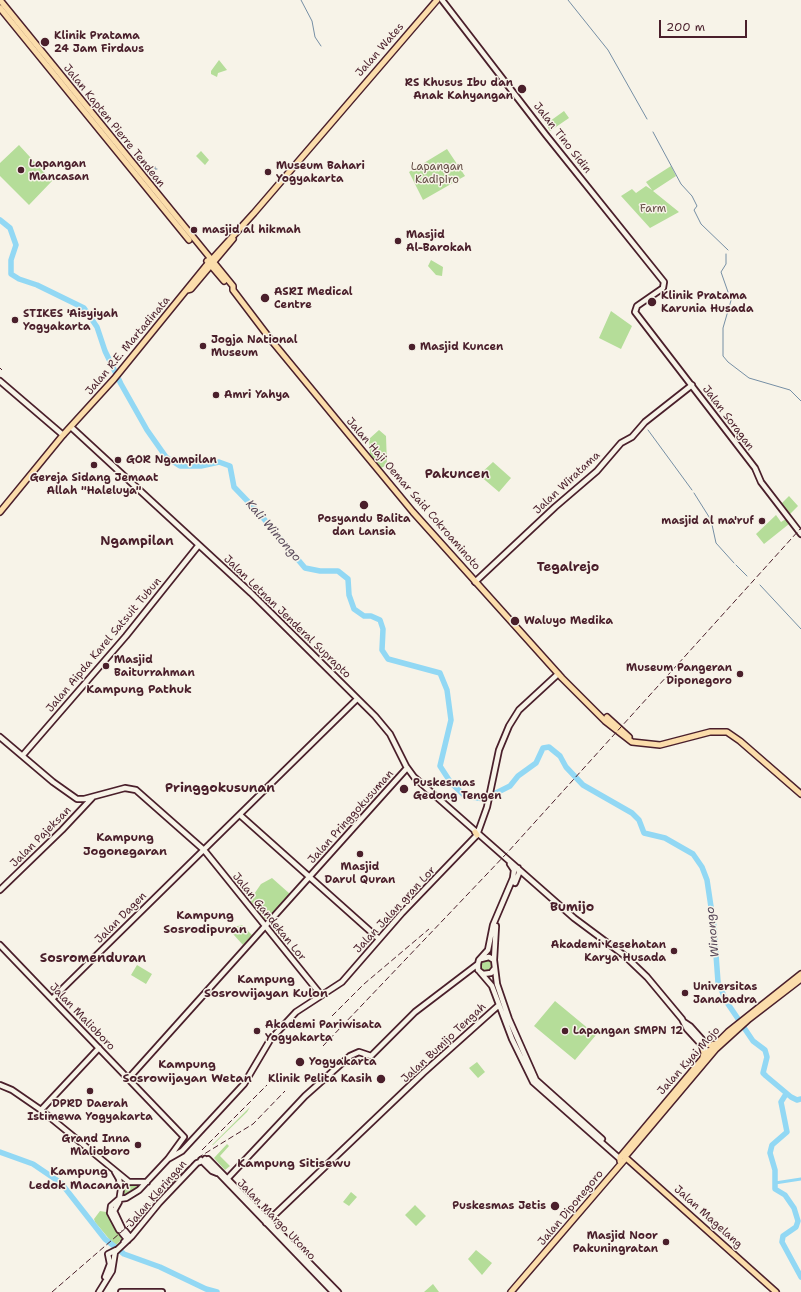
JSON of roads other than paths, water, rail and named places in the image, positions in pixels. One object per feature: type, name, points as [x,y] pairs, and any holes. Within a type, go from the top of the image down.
[{"type":"main road","name":"Jalan Kapten Pierre Tendean","points":[[0,0],[205,256],[211,266]]},
{"type":"main road","name":"Jalan Wates","points":[[339,114],[437,0]]},
{"type":"main road","name":"Jalan Kapten Pierre Tendean","points":[[0,8],[205,256]]},
{"type":"main road","name":"Jalan R.E. Martadinata","points":[[0,512],[63,435],[114,379],[188,290],[188,287],[211,266],[218,254],[339,114]]},
{"type":"main road","points":[[205,256],[218,254]]},
{"type":"main road","points":[[211,266],[218,254]]},
{"type":"main road","name":"Jalan Haji Oemar Said Cokroaminoto","points":[[211,266],[233,290],[271,340],[360,448],[475,582],[558,674],[588,702],[628,736],[642,744],[668,744],[710,732],[727,732],[740,741],[801,794]]},
{"type":"main road","name":"Jalan Kyai Mojo","points":[[659,1113],[716,1044],[801,974]]},
{"type":"main road","name":"Jalan Kyai Mojo","points":[[748,1018],[801,980]]},
{"type":"main road","name":"Jalan Kyai Mojo","points":[[623,1158],[702,1058],[729,1033]]},
{"type":"main road","points":[[702,1058],[704,1053],[704,1044],[716,1044]]},
{"type":"main road","name":"Jalan Magelang","points":[[623,1158],[776,1292]]},
{"type":"main road","name":"Jalan Diponegoro","points":[[511,1292],[623,1158]]},
{"type":"main road","name":"Jalan Magelang","points":[[723,1247],[771,1292]]},
{"type":"street","name":"Jalan Tino Sidin","points":[[442,0],[664,282],[663,288],[637,306],[635,310],[638,315]]},
{"type":"street","name":"Jalan Soragan","points":[[638,315],[755,468],[761,482],[801,534]]},
{"type":"street","points":[[0,381],[63,435]]},
{"type":"street","name":"Jalan Wiratama","points":[[475,582],[550,510],[597,471],[621,443],[632,437],[645,422],[692,385]]},
{"type":"street","name":"Jalan Letnan Jenderal Suprapto","points":[[71,426],[198,546],[251,593],[357,698],[390,734],[407,768],[414,777],[476,834]]},
{"type":"street","name":"Jalan Aipda Karel Satsuit Tubun","points":[[23,755],[126,636],[198,546]]},
{"type":"street","points":[[476,834],[487,806],[504,737],[514,718],[558,674]]},
{"type":"street","name":"Jalan Dagen","points":[[52,999],[357,698]]},
{"type":"street","name":"Jalan Gandekan Lor","points":[[0,737],[73,796],[82,799],[124,788],[135,790],[204,850],[321,995]]},
{"type":"street","name":"Jalan Pringgokusuman","points":[[128,1079],[407,768]]},
{"type":"street","name":"Jalan Pajeksan","points":[[0,890],[62,830],[93,796]]},
{"type":"street","points":[[240,815],[379,939]]},
{"type":"street","points":[[476,834],[518,868],[574,918],[634,964],[651,981],[684,1022],[687,1029],[704,1044],[710,1052]]},
{"type":"street","points":[[228,1178],[305,1096],[350,1056],[359,1052],[371,1056],[415,1012],[478,964],[488,950],[494,925],[514,878],[514,872],[512,866],[476,834]]},
{"type":"street","name":"Jalan Jalan gran Lor","points":[[168,1159],[181,1152],[245,1082],[272,1037],[297,1010],[342,982],[379,939],[476,834]]},
{"type":"street","points":[[518,868],[518,876],[496,925],[494,940],[494,960],[497,984],[509,1020],[536,1080],[623,1158]]},
{"type":"street","points":[[518,876],[524,876],[530,879]]},
{"type":"street","name":"Jalan Malioboro","points":[[0,946],[184,1136],[184,1139],[168,1159]]},
{"type":"street","points":[[481,959],[489,957],[494,960]]},
{"type":"street","points":[[478,964],[480,972],[492,986],[512,1039],[533,1082],[623,1158]]},
{"type":"street","points":[[480,972],[489,975],[495,968]]},
{"type":"street","name":"Jalan Bumijo Tengah","points":[[268,1222],[402,1094],[499,1005]]},
{"type":"street","points":[[41,1110],[98,1048]]},
{"type":"street","points":[[0,1085],[12,1090],[41,1110],[130,1183],[147,1182]]},
{"type":"street","points":[[119,1199],[137,1192],[168,1159]]},
{"type":"street","name":"Jalan Margo Utomo","points":[[206,1160],[228,1178],[234,1187]]},
{"type":"street","name":"Jalan Margo Utomo","points":[[206,1160],[289,1243],[298,1254],[338,1292]]},
{"type":"street","name":"Jalan Kleringan","points":[[114,1252],[126,1242],[159,1203],[206,1160]]},
{"type":"street","points":[[114,1170],[121,1185],[119,1199],[114,1211],[122,1231],[129,1236],[126,1242]]},
{"type":"street","points":[[96,1292],[109,1267],[108,1254],[114,1252],[112,1271],[99,1292]]},
{"type":"street","name":"Jalan Margo Utomo","points":[[328,1284],[333,1292]]},
{"type":"street","points":[[121,1292],[162,1292]]},
{"type":"waterway","points":[[301,0],[312,21],[315,37],[321,46]]},
{"type":"waterway","points":[[568,0],[608,50],[647,119]]},
{"type":"waterway","points":[[653,132],[681,184],[692,196],[697,206],[694,210],[701,224],[728,250]]},
{"type":"waterway","name":"Kali Winongo","points":[[0,220],[10,228],[16,245],[11,260],[11,274],[84,308],[97,327],[105,351],[121,384],[147,430],[166,457],[180,466],[201,466],[219,462],[230,466],[234,487],[259,513],[305,568],[320,571],[338,571],[348,579],[349,595],[354,609],[364,616],[371,616],[380,620],[383,629],[382,650],[388,659],[440,673],[447,690],[451,720],[440,766],[451,783],[465,796],[484,799],[510,786],[518,776],[536,763],[543,748],[549,747],[560,756],[566,767],[583,785],[632,813],[639,820],[644,833],[665,838],[693,854],[702,867],[707,880],[714,927],[718,982],[726,1001],[753,1041],[765,1050],[767,1057],[763,1073],[791,1097],[797,1100],[801,1099]]},
{"type":"waterway","points":[[726,254],[726,264],[721,272],[728,292]]},
{"type":"waterway","points":[[732,297],[723,328],[723,356],[728,362],[749,378],[790,390],[801,401]]},
{"type":"waterway","points":[[648,430],[692,490]]},
{"type":"waterway","points":[[694,493],[711,520],[716,543],[734,563]]},
{"type":"waterway","points":[[736,565],[747,576]]},
{"type":"waterway","points":[[760,585],[801,629]]},
{"type":"waterway","points":[[786,1094],[781,1102],[787,1132],[772,1145],[770,1153],[775,1170],[775,1189],[785,1195],[794,1208],[798,1221],[796,1227],[783,1236],[782,1242],[801,1277]]},
{"type":"waterway","points":[[0,1152],[33,1164],[61,1183],[105,1239],[124,1254],[160,1267],[206,1289],[217,1292]]},
{"type":"waterway","points":[[775,1183],[801,1179]]},
{"type":"railway","points":[[323,1046],[507,853],[801,528]]},
{"type":"railway","points":[[332,1016],[364,984],[429,929]]},
{"type":"railway","points":[[202,1150],[267,1085]]},
{"type":"railway","points":[[52,1292],[127,1227],[196,1159],[253,1124],[285,1091]]},
{"type":"place","name":"Klinik Pratama 24 Jam Firdaus","points":[[45,42]]},
{"type":"place","name":"RS Khusus Ibu dan Anak Kahyangan","points":[[522,89]]},
{"type":"place","name":"Lapangan Mancasan","points":[[21,170]]},
{"type":"place","name":"Museum Bahari Yogyakarta","points":[[268,172]]},
{"type":"place","name":"masjid al hikmah","points":[[194,230]]},
{"type":"place","name":"Masjid Al-Barokah","points":[[398,241]]},
{"type":"place","name":"ASRI Medical Centre","points":[[265,298]]},
{"type":"place","name":"Klinik Pratama Karunia Husada","points":[[652,302]]},
{"type":"place","name":"STIKES 'Aisyiyah Yogyakarta","points":[[15,320]]},
{"type":"place","name":"Jogja National Museum","points":[[203,346]]},
{"type":"place","name":"Masjid Kuncen","points":[[412,347]]},
{"type":"place","name":"Amri Yahya","points":[[216,395]]},
{"type":"place","name":"GOR Ngampilan","points":[[118,460]]},
{"type":"place","name":"Gereja Sidang Jemaat Allah \"Haleluya\"","points":[[94,465]]},
{"type":"place","name":"Posyandu Balita dan Lansia","points":[[364,505]]},
{"type":"place","name":"masjid al ma'ruf","points":[[762,521]]},
{"type":"place","name":"Waluyo Medika","points":[[515,621]]},
{"type":"place","name":"Masjid Baiturrahman","points":[[106,666]]},
{"type":"place","name":"Museum Pangeran Diponegoro","points":[[740,674]]},
{"type":"place","name":"Puskesmas Gedong Tengen","points":[[404,789]]},
{"type":"place","name":"Masjid Darul Quran","points":[[360,854]]},
{"type":"place","name":"Akademi Kesehatan Karya Husada","points":[[674,951]]},
{"type":"place","name":"Universitas Janabadra","points":[[685,993]]},
{"type":"place","name":"Akademi Pariwisata Yogyakarta","points":[[257,1031]]},
{"type":"place","name":"Lapangan SMPN 12","points":[[565,1031]]},
{"type":"place","name":"Yogyakarta","points":[[300,1062]]},
{"type":"place","name":"Klinik Pelita Kasih","points":[[381,1079]]},
{"type":"place","name":"DPRD Daerah Istimewa Yogyakarta","points":[[90,1091]]},
{"type":"place","name":"Grand Inna Malioboro","points":[[138,1145]]},
{"type":"place","name":"Puskesmas Jetis","points":[[555,1206]]},
{"type":"place","name":"Masjid Noor Pakuningratan","points":[[666,1242]]},
{"type":"district","name":"Pakuncen","points":[[457,475]]},
{"type":"district","name":"Ngampilan","points":[[137,542]]},
{"type":"district","name":"Tegalrejo","points":[[568,568]]},
{"type":"district","name":"Kampung Pathuk","points":[[139,690]]},
{"type":"district","name":"Pringgokusunan","points":[[220,789]]},
{"type":"district","name":"Kampung Jogonegaran","points":[[125,845]]},
{"type":"district","name":"Bumijo","points":[[572,908]]},
{"type":"district","name":"Kampung Sosrodipuran","points":[[205,923]]},
{"type":"district","name":"Sosromenduran","points":[[93,959]]},
{"type":"district","name":"Kampung Sosrowijayan Kulon","points":[[266,987]]},
{"type":"district","name":"Kampung Sosrowijayan Wetan","points":[[187,1072]]},
{"type":"district","name":"Kampung Sitisewu","points":[[294,1164]]},
{"type":"district","name":"Kampung Ledok Macanan","points":[[79,1179]]},
{"type":"park label","name":"Lapangan Kadipiro","points":[[437,173]]},
{"type":"park label","name":"Farm","points":[[653,209]]},
{"type":"water label","name":"Winongo","points":[[713,932]]}]
